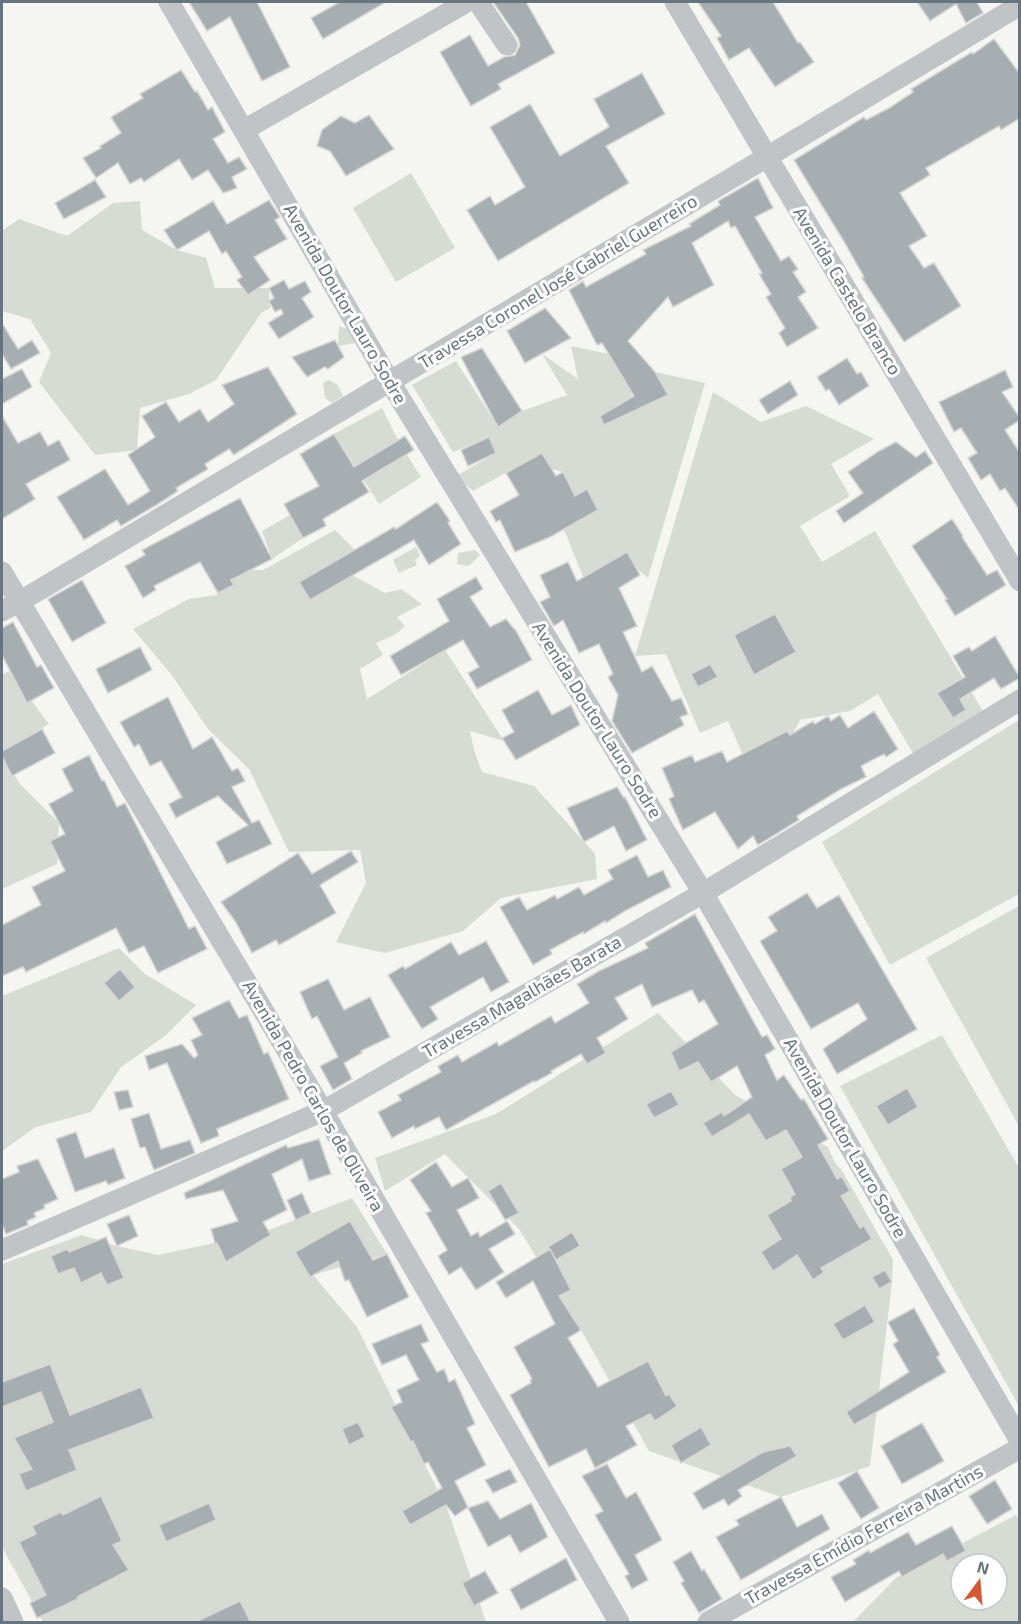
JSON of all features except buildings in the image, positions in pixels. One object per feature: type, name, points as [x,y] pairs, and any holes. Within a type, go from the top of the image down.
[{"type":"street","name":"Avenida Doutor Lauro Sodre","points":[[169,2],[390,382],[703,893],[1020,1441]]},
{"type":"street","points":[[244,130],[466,2]]},
{"type":"street","points":[[478,2],[507,45]]},
{"type":"street","name":"Avenida Castelo Branco","points":[[675,2],[1020,581]]},
{"type":"street","name":"Travessa Coronel José Gabriel Guerreiro","points":[[10,606],[390,382],[1020,5]]},
{"type":"street","name":"Avenida Pedro Carlos de Oliveira","points":[[2,572],[10,606],[323,1111],[619,1623]]},
{"type":"street","name":"Travessa Magalhães Barata","points":[[2,1250],[323,1111],[703,893],[1020,700]]},
{"type":"street","name":"Travessa Emídio Ferreira Martins","points":[[708,1623],[1020,1448]]},
{"type":"street","points":[[2,1598],[13,1623]]},
{"type":"shaded area","points":[[411,173],[455,248],[396,282],[353,208]]},
{"type":"shaded area","points":[[140,201],[142,230],[177,250],[206,258],[215,288],[269,288],[270,308],[261,313],[216,380],[189,394],[140,408],[137,450],[95,455],[39,382],[51,353],[30,319],[2,311],[2,231],[19,219],[67,236],[113,203]]},
{"type":"shaded area","points":[[339,326],[356,332],[361,342],[338,346]]},
{"type":"shaded area","points":[[571,346],[609,354],[634,396],[620,404],[628,414],[667,395],[655,372],[705,383],[648,578],[637,569],[627,552],[583,577],[564,529],[598,510],[587,489],[575,496],[563,472],[552,469],[542,453],[473,491],[456,476],[496,453],[489,437],[453,452],[412,385],[456,361],[498,427],[522,411],[567,395],[542,354],[578,379]]},
{"type":"shaded area","points":[[329,380],[338,385],[343,396],[332,403],[325,398],[323,383]]},
{"type":"shaded area","points":[[713,392],[761,422],[806,406],[874,439],[831,464],[850,496],[800,526],[822,562],[875,531],[984,713],[914,755],[878,694],[850,711],[800,720],[777,762],[751,773],[728,721],[700,733],[666,654],[635,656]]},
{"type":"shaded area","points":[[382,408],[398,440],[369,458],[378,472],[407,455],[421,477],[379,504],[334,434]]},
{"type":"shaded area","points":[[290,515],[303,538],[272,559],[262,531]]},
{"type":"shaded area","points":[[335,530],[355,550],[310,600],[352,575],[385,593],[401,589],[422,604],[397,617],[405,626],[396,634],[376,643],[383,655],[360,669],[367,699],[445,650],[504,741],[470,731],[482,772],[534,786],[595,854],[597,879],[501,898],[463,931],[385,953],[336,942],[366,883],[360,850],[289,852],[249,769],[208,729],[171,674],[133,629],[189,599],[217,595],[224,564],[251,570],[263,570]]},
{"type":"shaded area","points":[[416,547],[420,556],[415,560],[417,565],[399,573],[393,560]]},
{"type":"shaded area","points":[[475,550],[480,555],[469,566],[457,564],[458,553]]},
{"type":"shaded area","points":[[9,671],[49,724],[2,751],[2,675]]},
{"type":"shaded area","points":[[1019,720],[1019,894],[890,965],[822,842]]},
{"type":"shaded area","points":[[2,755],[20,784],[59,823],[57,864],[2,889]]},
{"type":"shaded area","points":[[1019,906],[1019,1126],[926,958]]},
{"type":"shaded area","points":[[119,948],[145,974],[196,1005],[165,1036],[121,1067],[91,1112],[36,1127],[2,1151],[2,996]]},
{"type":"shaded area","points":[[658,1013],[735,1095],[828,1147],[835,1163],[841,1169],[893,1260],[870,1466],[781,1497],[649,1451],[581,1330],[519,1229],[445,1154],[385,1191],[375,1158],[496,1114]]},
{"type":"shaded area","points":[[942,1035],[1019,1168],[1019,1406],[840,1086]]},
{"type":"shaded area","points":[[352,1198],[387,1254],[313,1275],[357,1327],[438,1491],[402,1511],[410,1525],[446,1505],[486,1622],[43,1622],[2,1547],[2,1264],[82,1235],[158,1255],[261,1233]]},
{"type":"shaded area","points":[[1016,1515],[1020,1523],[1019,1622],[853,1622],[896,1578]]}]
